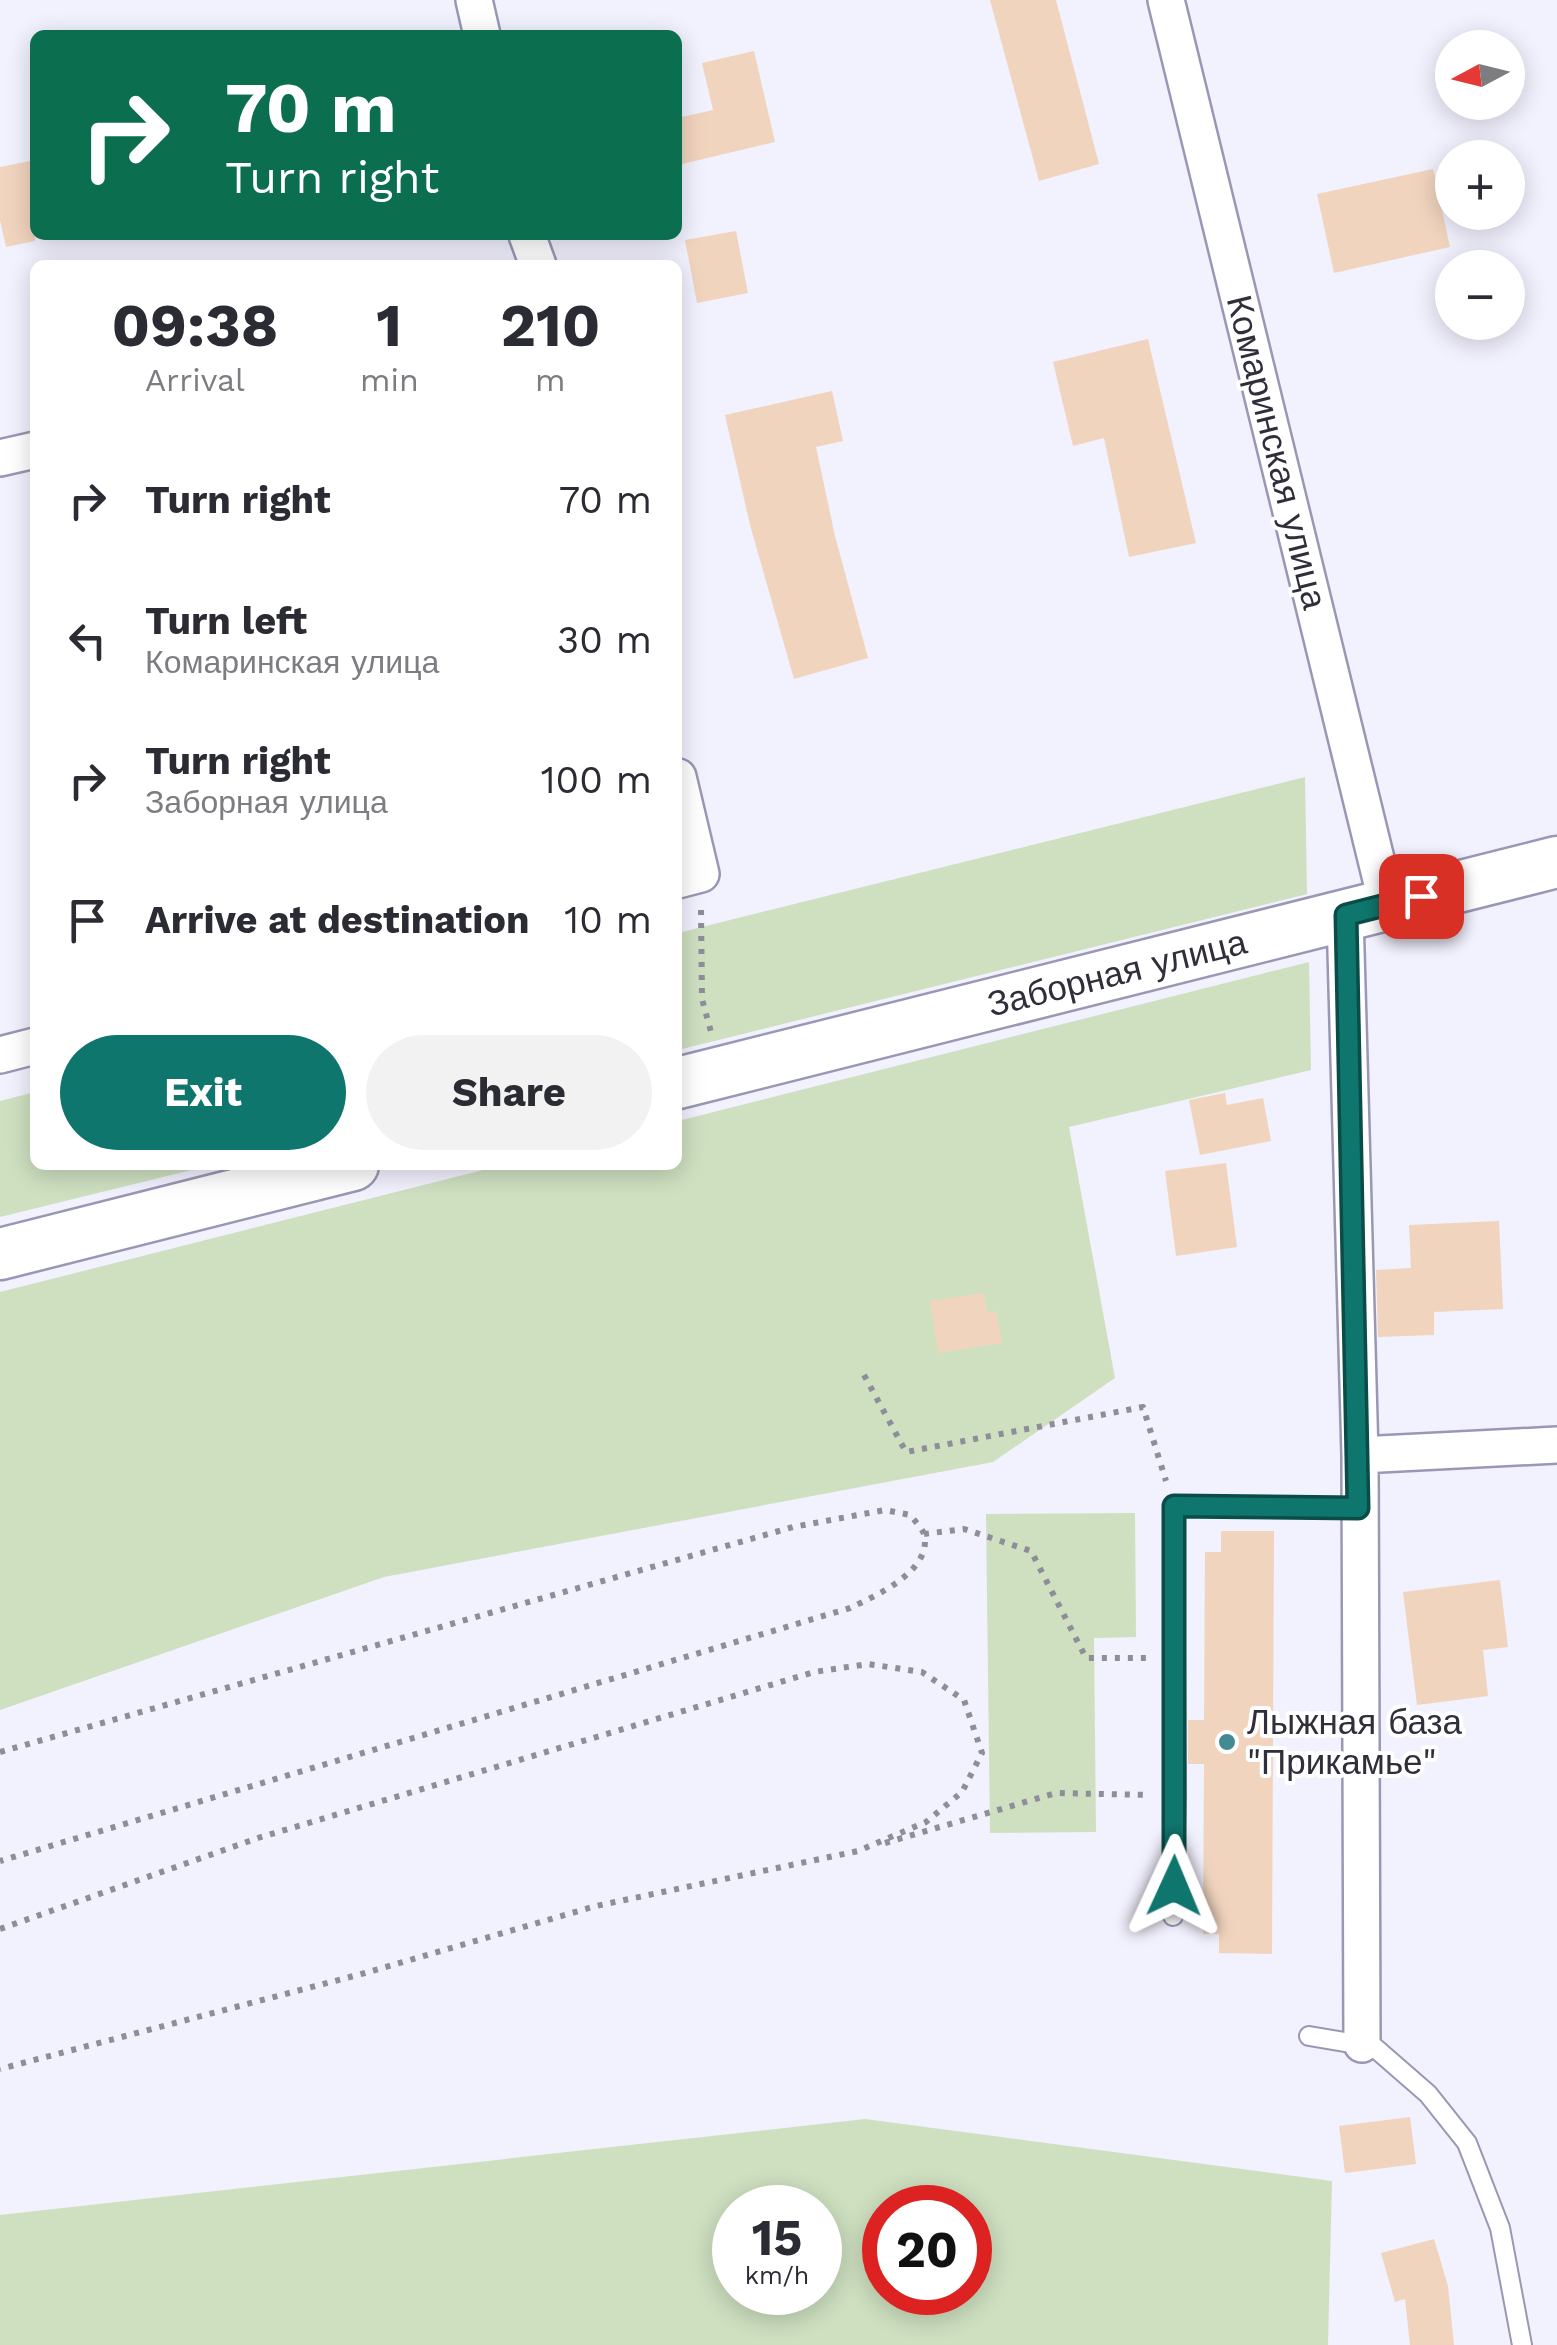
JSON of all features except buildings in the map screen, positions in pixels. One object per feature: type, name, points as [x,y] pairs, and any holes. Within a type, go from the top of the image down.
[{"type":"street","points":[[474,0],[481,30]]},
{"type":"street","name":"Комаринская улица","points":[[1166,0],[1366,910],[1358,1508],[1362,2044]]},
{"type":"street","points":[[0,458],[30,451]]},
{"type":"street","points":[[682,814],[689,877]]},
{"type":"street","name":"Заборная улица","points":[[699,1078],[1557,862]]},
{"type":"street","points":[[0,1055],[30,1047]]},
{"type":"street","points":[[0,1254],[333,1170]]},
{"type":"street","points":[[1360,1455],[1557,1444]]},
{"type":"lane","points":[[1173,1916],[1174,1506],[1358,1508]]},
{"type":"lane","points":[[1309,2036],[1374,2047],[1428,2094],[1467,2144],[1500,2228],[1522,2345]]},
{"type":"path","points":[[689,877],[702,999],[699,1078]]},
{"type":"path","points":[[864,1375],[906,1452],[1143,1406],[1174,1506]]},
{"type":"path","points":[[0,1752],[793,1528],[885,1510],[910,1515],[924,1534],[922,1554],[897,1585],[850,1608],[0,1861]]},
{"type":"path","points":[[924,1534],[964,1529],[1031,1552],[1086,1658],[1175,1658]]},
{"type":"path","points":[[0,1929],[258,1838],[814,1672],[868,1664],[922,1672],[964,1700],[982,1753],[962,1792],[926,1822],[858,1851]]},
{"type":"path","points":[[0,2069],[365,1973],[596,1906],[858,1851],[1056,1794],[1176,1795]]},
{"type":"green space","points":[[1305,777],[1307,894],[682,1049],[682,932]]},
{"type":"green space","points":[[1309,962],[1311,1070],[1069,1127],[1115,1378],[993,1462],[384,1577],[0,1710],[0,1292],[483,1170],[682,1170],[682,1120]]},
{"type":"green space","points":[[30,1093],[30,1170],[192,1170],[0,1217],[0,1101]]},
{"type":"green space","points":[[1135,1513],[1136,1637],[1094,1638],[1096,1832],[990,1833],[986,1514]]},
{"type":"green space","points":[[865,2119],[1332,2181],[1328,2345],[0,2345],[0,2215]]},
{"type":"place","name":"Лыжная база \"Прикамье\"","points":[[1227,1742]]},
{"type":"route","points":[[1174,1886],[1174,1506],[1358,1508],[1360,1455],[1346,915],[1421,896]]}]
